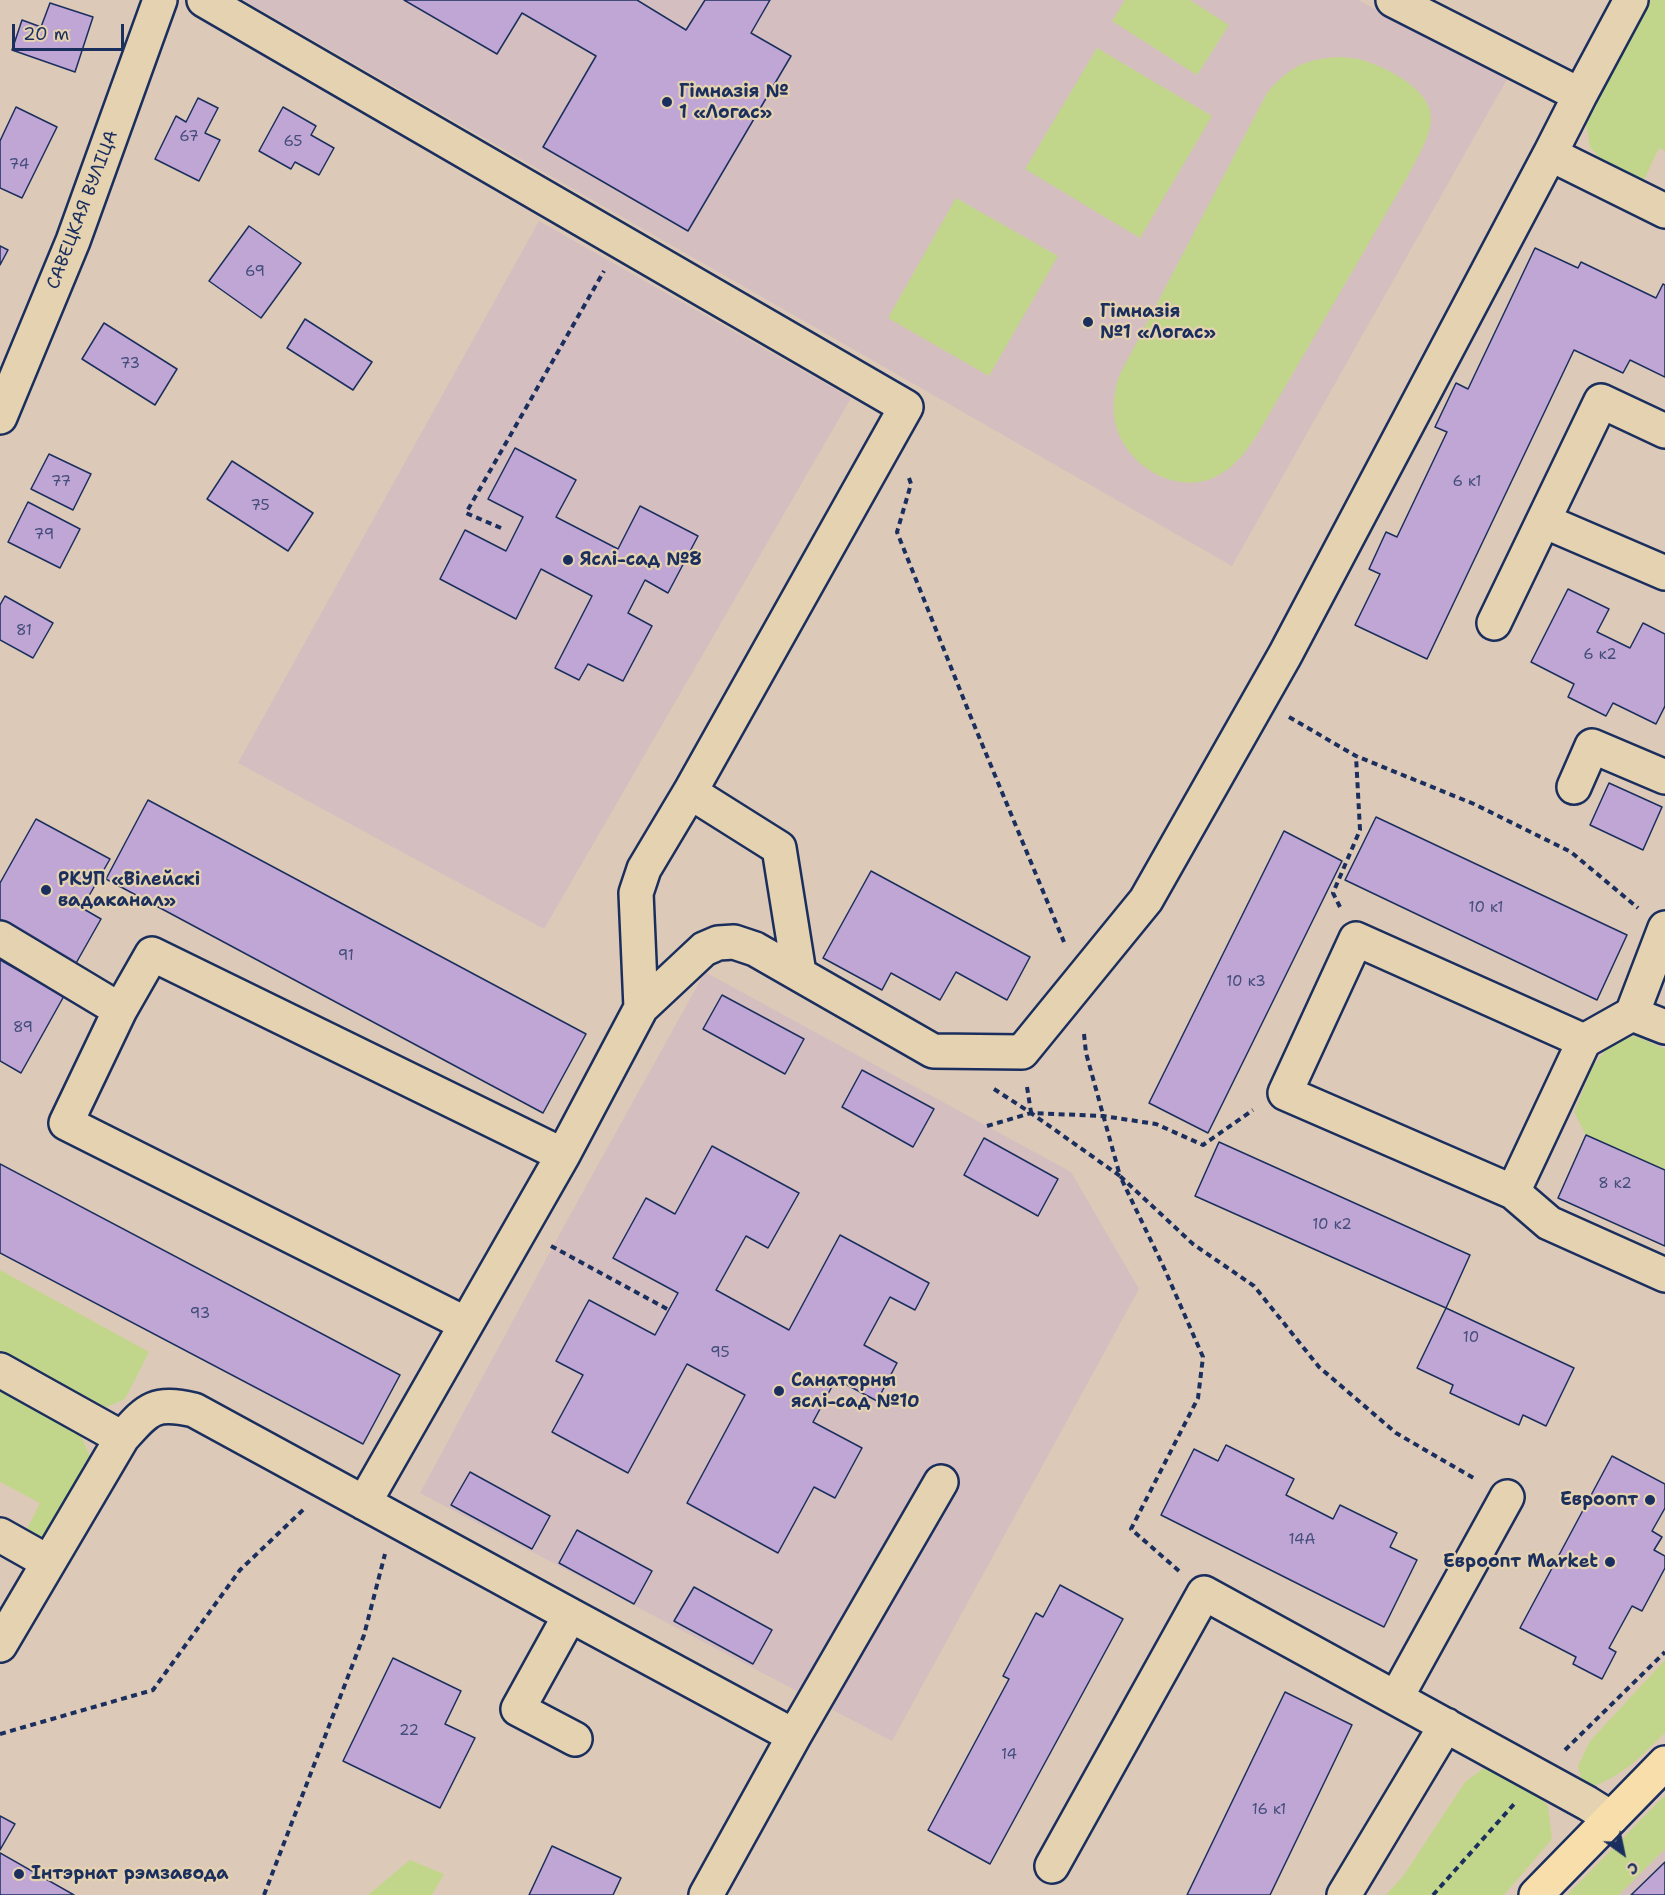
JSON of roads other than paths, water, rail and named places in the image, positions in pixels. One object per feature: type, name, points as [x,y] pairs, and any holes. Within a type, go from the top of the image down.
[{"type":"main road","points":[[1536,1895],[1665,1763]]},
{"type":"street","name":"САВЕЦКАЯ ВУЛІЦА","points":[[0,417],[73,241],[160,0]]},
{"type":"street","points":[[204,0],[906,407],[690,792],[644,869],[636,893],[641,1008]]},
{"type":"street","points":[[1393,0],[1580,95]]},
{"type":"street","points":[[364,1503],[563,1155],[641,1008],[704,949],[718,943],[734,942],[755,949],[933,1050],[1022,1052],[1146,900],[1260,700],[1631,0]]},
{"type":"street","points":[[1550,154],[1665,211]]},
{"type":"street","points":[[1494,623],[1601,401],[1665,431]]},
{"type":"street","points":[[1544,521],[1665,573]]},
{"type":"street","points":[[1574,787],[1592,746],[1665,777]]},
{"type":"street","points":[[690,792],[779,848],[799,973]]},
{"type":"street","points":[[1513,1192],[1584,1041],[1632,1014],[1663,933]]},
{"type":"street","points":[[0,938],[120,1010]]},
{"type":"street","points":[[1584,1041],[1356,939],[1285,1093],[1513,1192],[1549,1223],[1665,1275]]},
{"type":"street","points":[[466,1324],[66,1123],[120,1010],[152,954],[563,1155]]},
{"type":"street","points":[[1632,1014],[1665,1027]]},
{"type":"street","points":[[0,1370],[122,1438]]},
{"type":"street","points":[[0,1645],[122,1438],[146,1412],[156,1408],[174,1406],[194,1410],[794,1736]]},
{"type":"street","points":[[706,1895],[794,1736],[941,1482]]},
{"type":"street","points":[[1396,1698],[1507,1497]]},
{"type":"street","points":[[0,1535],[48,1562]]},
{"type":"street","points":[[1052,1866],[1204,1593],[1611,1818]]},
{"type":"street","points":[[570,1615],[518,1709],[574,1739]]},
{"type":"street","points":[[1344,1895],[1446,1725]]},
{"type":"place","name":"Гімназія № 1 «Логас»","points":[[667,102]]},
{"type":"place","name":"Гімназія №1 «Логас»","points":[[1088,322]]},
{"type":"place","name":"Яслі-сад №8","points":[[568,560]]},
{"type":"place","name":"РКУП «Вілейскі вадаканал»","points":[[46,890]]},
{"type":"place","name":"Санаторны яслі-сад №10","points":[[779,1391]]},
{"type":"place","name":"Евроопт","points":[[1650,1500]]},
{"type":"place","name":"Евроопт Market","points":[[1610,1562]]},
{"type":"place","name":"Інтэрнат рэмзавода","points":[[19,1874]]}]
